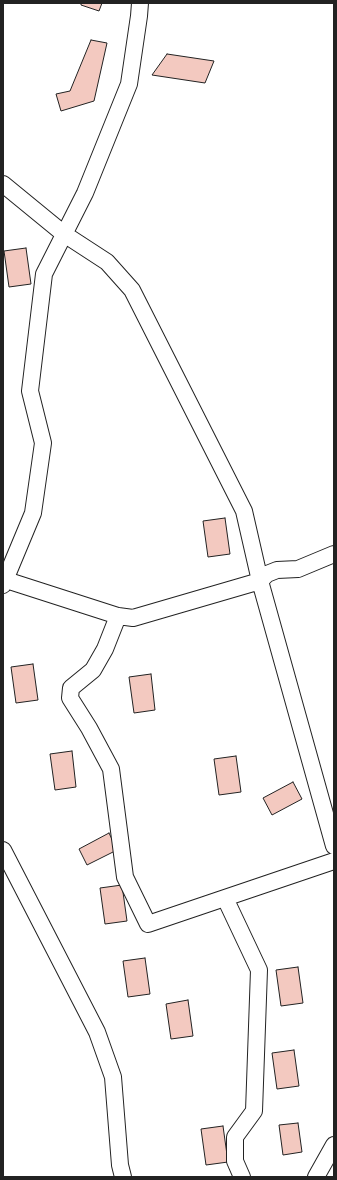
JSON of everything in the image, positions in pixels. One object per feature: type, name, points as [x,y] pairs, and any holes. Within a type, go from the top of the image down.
[{"type":"street","points":[[140,3],[129,84],[85,193],[44,274],[30,391],[43,443],[33,513],[4,583],[118,616],[132,618],[260,581],[267,574],[277,570],[298,569],[334,554]]},
{"type":"street","points":[[3,184],[64,234],[107,262],[132,290],[244,511],[260,581],[334,846]]},
{"type":"street","points":[[118,616],[105,649],[93,670],[71,688],[70,698],[89,728],[110,769],[125,878],[148,924],[334,861]]},
{"type":"street","points":[[3,850],[97,1032],[113,1077],[120,1165],[123,1177]]},
{"type":"street","points":[[224,898],[259,970],[254,1111],[235,1137],[235,1161],[242,1177]]},
{"type":"street","points":[[316,1177],[334,1145]]},
{"type":"building","points":[[81,3],[102,3],[99,11],[81,5]]},
{"type":"building","points":[[91,40],[107,43],[94,101],[61,111],[56,94],[70,91]]},
{"type":"building","points":[[167,54],[214,61],[205,83],[152,75]]},
{"type":"building","points":[[26,248],[31,284],[9,287],[4,251]]},
{"type":"building","points":[[225,518],[230,554],[208,557],[203,521]]},
{"type":"building","points":[[33,664],[38,700],[16,703],[11,667]]},
{"type":"building","points":[[151,674],[155,710],[134,713],[129,677]]},
{"type":"building","points":[[72,751],[76,787],[55,790],[50,754]]},
{"type":"building","points":[[236,756],[241,792],[219,795],[214,759]]},
{"type":"building","points":[[293,782],[302,799],[272,815],[263,798]]},
{"type":"building","points":[[109,833],[117,850],[87,865],[79,849]]},
{"type":"building","points":[[122,885],[127,921],[105,924],[100,888]]},
{"type":"building","points":[[145,958],[150,994],[128,997],[123,961]]},
{"type":"building","points":[[298,967],[303,1003],[281,1006],[276,970]]},
{"type":"building","points":[[188,1000],[193,1036],[171,1039],[166,1004]]},
{"type":"building","points":[[294,1050],[299,1086],[277,1089],[272,1053]]},
{"type":"building","points":[[298,1123],[302,1152],[283,1155],[279,1125]]},
{"type":"building","points":[[223,1126],[228,1162],[206,1165],[201,1129]]}]
